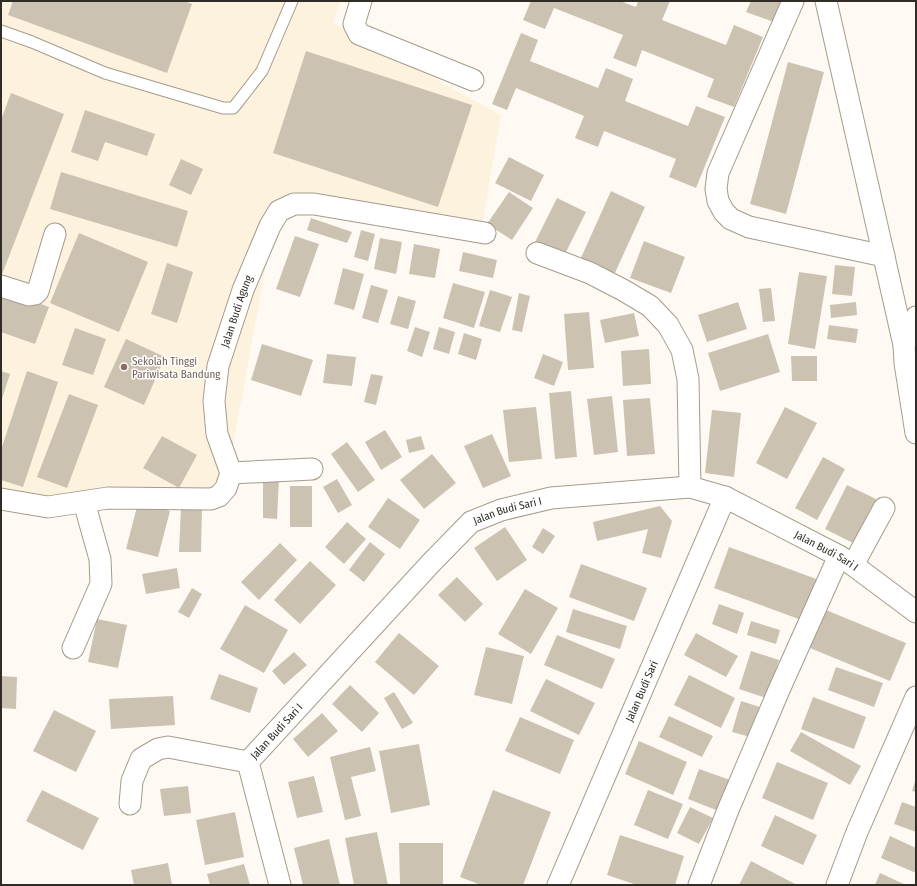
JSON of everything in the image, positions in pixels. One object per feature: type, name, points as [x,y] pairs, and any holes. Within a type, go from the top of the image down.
[{"type":"street","points":[[361,1],[354,24],[358,34],[473,80]]},
{"type":"street","points":[[793,1],[718,173],[716,189],[718,201],[724,212],[731,219],[749,227],[884,256]]},
{"type":"street","points":[[826,1],[908,357],[916,433]]},
{"type":"street","name":"Jalan Budi Agung","points":[[231,473],[217,434],[214,401],[218,366],[243,290],[270,226],[279,211],[294,204],[314,204],[485,233]]},
{"type":"street","points":[[1,286],[29,295],[35,294],[38,291],[55,234]]},
{"type":"street","points":[[537,253],[590,273],[623,290],[650,306],[668,325],[682,350],[688,379],[690,487]]},
{"type":"street","points":[[908,357],[916,317]]},
{"type":"street","points":[[1,499],[48,507],[108,498],[211,499],[219,496],[226,488],[231,473],[312,469]]},
{"type":"street","name":"Jalan Budi Sari I","points":[[280,885],[248,762],[425,569],[471,522],[501,510],[551,498],[690,487],[725,496],[846,561],[916,612]]},
{"type":"street","name":"Jalan Budi Sari","points":[[558,885],[725,496]]},
{"type":"street","points":[[73,648],[101,584],[100,559],[84,502]]},
{"type":"street","points":[[699,885],[728,810],[776,697],[846,561],[884,508]]},
{"type":"street","points":[[837,885],[857,832],[916,697]]},
{"type":"street","points":[[130,804],[132,781],[141,759],[158,749],[168,747],[248,762]]},
{"type":"lane","points":[[1,31],[105,72],[223,108],[233,108],[262,71],[292,1]]},
{"type":"shaded area","name":"Sekolah Tinggi Pariwisata Bandung","points":[[1,1],[341,1],[333,23],[501,115],[479,244],[277,205],[225,490],[1,497]]},
{"type":"building","points":[[13,1],[184,1],[192,4],[167,73],[8,15]]},
{"type":"building","points":[[531,1],[620,1],[636,7],[638,1],[670,1],[662,20],[726,45],[734,25],[763,37],[734,107],[707,97],[714,79],[642,50],[636,67],[613,58],[623,35],[554,8],[545,29],[523,20]]},
{"type":"building","points":[[751,1],[783,1],[774,22],[746,12]]},
{"type":"building","points":[[521,33],[538,40],[530,61],[598,88],[606,68],[633,79],[625,101],[688,126],[696,106],[725,117],[696,188],[669,177],[676,159],[604,131],[598,147],[575,138],[584,116],[516,88],[507,110],[492,104]]},
{"type":"building","points":[[306,51],[472,105],[438,207],[273,153]]},
{"type":"building","points":[[788,62],[824,72],[786,214],[750,204]]},
{"type":"building","points":[[11,93],[64,114],[1,277],[1,120]]},
{"type":"building","points":[[85,110],[155,134],[147,156],[105,142],[98,161],[71,152]]},
{"type":"building","points":[[509,157],[544,175],[531,201],[495,183]]},
{"type":"building","points":[[181,159],[203,169],[191,195],[169,185]]},
{"type":"building","points":[[61,172],[188,211],[177,247],[50,209]]},
{"type":"building","points":[[611,191],[645,207],[614,275],[580,260]]},
{"type":"building","points":[[509,192],[533,208],[512,240],[487,224]]},
{"type":"building","points":[[557,198],[586,212],[563,258],[534,244]]},
{"type":"building","points":[[311,218],[352,232],[347,243],[307,230]]},
{"type":"building","points":[[361,230],[375,234],[368,261],[354,257]]},
{"type":"building","points":[[79,233],[148,262],[119,332],[50,303]]},
{"type":"building","points":[[295,236],[319,244],[300,297],[276,289]]},
{"type":"building","points":[[380,238],[402,242],[396,274],[374,269]]},
{"type":"building","points":[[644,241],[685,257],[671,293],[630,278]]},
{"type":"building","points":[[414,244],[440,249],[435,278],[409,274]]},
{"type":"building","points":[[463,252],[497,260],[493,278],[459,271]]},
{"type":"building","points":[[167,263],[193,272],[177,323],[151,314]]},
{"type":"building","points":[[835,265],[855,267],[852,296],[832,294]]},
{"type":"building","points":[[343,268],[364,274],[354,310],[334,304]]},
{"type":"building","points":[[799,272],[827,276],[815,349],[788,344]]},
{"type":"building","points":[[453,283],[485,292],[474,328],[443,318]]},
{"type":"building","points":[[371,285],[388,290],[378,323],[362,318]]},
{"type":"building","points":[[771,288],[775,321],[763,322],[759,289]]},
{"type":"building","points":[[1,289],[49,307],[35,344],[1,332]]},
{"type":"building","points":[[490,290],[512,297],[500,332],[479,326]]},
{"type":"building","points":[[519,293],[530,296],[522,332],[512,330]]},
{"type":"building","points":[[398,296],[416,301],[408,329],[390,324]]},
{"type":"building","points":[[738,302],[747,329],[707,342],[698,315]]},
{"type":"building","points":[[856,302],[857,315],[831,318],[830,305]]},
{"type":"building","points":[[589,312],[594,368],[568,370],[564,314]]},
{"type":"building","points":[[634,313],[639,336],[605,343],[600,320]]},
{"type":"building","points":[[829,325],[858,329],[856,343],[827,339]]},
{"type":"building","points":[[415,327],[430,332],[422,357],[407,351]]},
{"type":"building","points":[[439,327],[455,332],[449,354],[433,349]]},
{"type":"building","points":[[75,328],[106,339],[93,375],[62,365]]},
{"type":"building","points":[[464,333],[482,339],[476,360],[458,354]]},
{"type":"building","points":[[768,334],[780,372],[720,391],[708,353]]},
{"type":"building","points":[[126,339],[165,357],[144,405],[104,387]]},
{"type":"building","points":[[262,344],[313,360],[301,396],[251,380]]},
{"type":"building","points":[[649,349],[651,384],[623,386],[621,351]]},
{"type":"building","points":[[327,354],[356,357],[352,386],[323,383]]},
{"type":"building","points":[[543,354],[563,362],[554,386],[534,378]]},
{"type":"building","points":[[791,356],[817,356],[817,381],[792,381]]},
{"type":"building","points":[[1,371],[10,374],[1,402]]},
{"type":"building","points":[[27,371],[58,382],[23,487],[1,480],[1,450]]},
{"type":"building","points":[[371,374],[383,376],[376,405],[364,402]]},
{"type":"building","points":[[571,391],[577,457],[555,459],[549,393]]},
{"type":"building","points":[[69,394],[98,405],[67,488],[37,477]]},
{"type":"building","points":[[612,396],[618,452],[594,455],[587,399]]},
{"type":"building","points":[[650,398],[655,454],[627,456],[623,400]]},
{"type":"building","points":[[536,407],[542,459],[509,462],[503,410]]},
{"type":"building","points":[[785,407],[817,423],[787,479],[756,463]]},
{"type":"building","points":[[712,410],[741,413],[734,477],[705,473]]},
{"type":"building","points":[[385,430],[402,457],[381,470],[365,442]]},
{"type":"building","points":[[492,434],[511,476],[483,488],[464,446]]},
{"type":"building","points":[[162,436],[197,455],[179,488],[143,468]]},
{"type":"building","points":[[421,436],[425,449],[409,453],[406,440]]},
{"type":"building","points":[[347,442],[375,480],[358,492],[331,454]]},
{"type":"building","points":[[432,454],[456,483],[424,509],[400,480]]},
{"type":"building","points":[[823,457],[845,469],[817,520],[795,508]]},
{"type":"building","points":[[263,478],[279,478],[277,519],[263,518]]},
{"type":"building","points":[[337,479],[352,505],[338,513],[323,487]]},
{"type":"building","points":[[847,485],[876,499],[853,543],[825,529]]},
{"type":"building","points":[[290,486],[312,486],[312,527],[290,527]]},
{"type":"building","points":[[388,498],[420,520],[400,549],[368,527]]},
{"type":"building","points":[[138,503],[170,511],[158,557],[126,549]]},
{"type":"building","points":[[660,506],[672,521],[661,558],[642,553],[648,529],[597,541],[593,522]]},
{"type":"building","points":[[181,507],[202,508],[201,552],[179,552]]},
{"type":"building","points":[[347,522],[366,539],[344,564],[325,547]]},
{"type":"building","points":[[505,527],[527,560],[497,581],[474,548]]},
{"type":"building","points":[[543,528],[555,536],[543,554],[532,547]]},
{"type":"building","points":[[370,542],[385,554],[364,582],[349,570]]},
{"type":"building","points":[[280,543],[297,560],[259,600],[241,582]]},
{"type":"building","points":[[729,547],[819,580],[804,621],[714,588]]},
{"type":"building","points":[[310,561],[336,585],[300,624],[274,600]]},
{"type":"building","points":[[581,564],[647,588],[634,621],[569,597]]},
{"type":"building","points":[[177,568],[180,588],[146,594],[142,574]]},
{"type":"building","points":[[457,577],[483,604],[465,622],[438,595]]},
{"type":"building","points":[[192,588],[202,594],[189,618],[178,612]]},
{"type":"building","points":[[525,589],[558,608],[531,654],[498,634]]},
{"type":"building","points":[[719,604],[744,613],[737,634],[712,624]]},
{"type":"building","points":[[245,605],[288,630],[264,673],[220,649]]},
{"type":"building","points":[[573,609],[627,626],[620,649],[566,632]]},
{"type":"building","points":[[826,610],[906,643],[890,681],[810,648]]},
{"type":"building","points":[[97,619],[127,625],[118,668],[88,662]]},
{"type":"building","points":[[751,621],[780,630],[776,644],[747,635]]},
{"type":"building","points":[[399,633],[439,666],[414,695],[375,662]]},
{"type":"building","points":[[696,633],[738,656],[726,677],[684,655]]},
{"type":"building","points":[[557,635],[615,659],[602,689],[544,665]]},
{"type":"building","points":[[486,647],[524,656],[512,704],[474,695]]},
{"type":"building","points":[[751,651],[779,660],[766,698],[739,689]]},
{"type":"building","points":[[294,652],[307,665],[284,685],[272,671]]},
{"type":"building","points":[[836,667],[883,683],[874,707],[828,690]]},
{"type":"building","points":[[219,674],[258,688],[250,713],[210,699]]},
{"type":"building","points":[[689,675],[735,698],[721,728],[674,705]]},
{"type":"building","points":[[1,676],[17,677],[16,709],[1,708]]},
{"type":"building","points":[[546,679],[595,703],[579,735],[530,711]]},
{"type":"building","points":[[350,685],[379,713],[362,732],[332,704]]},
{"type":"building","points":[[394,692],[413,723],[402,729],[384,698]]},
{"type":"building","points":[[173,696],[175,725],[111,729],[109,699]]},
{"type":"building","points":[[813,697],[866,717],[854,749],[801,729]]},
{"type":"building","points":[[741,701],[763,708],[754,738],[732,732]]},
{"type":"building","points":[[54,710],[96,731],[76,772],[33,751]]},
{"type":"building","points":[[322,713],[338,731],[308,757],[293,739]]},
{"type":"building","points":[[669,716],[713,736],[702,757],[659,737]]},
{"type":"building","points":[[520,717],[574,740],[560,774],[505,751]]},
{"type":"building","points":[[801,732],[861,766],[850,785],[790,751]]},
{"type":"building","points":[[639,741],[687,762],[673,795],[625,774]]},
{"type":"building","points":[[419,744],[430,805],[391,813],[379,751]]},
{"type":"building","points":[[370,747],[376,771],[351,777],[361,816],[345,820],[330,757]]},
{"type":"building","points":[[777,762],[828,783],[813,820],[762,798]]},
{"type":"building","points":[[699,769],[733,781],[721,812],[688,799]]},
{"type":"building","points":[[314,776],[323,812],[297,818],[288,782]]},
{"type":"building","points":[[916,778],[916,792],[912,791]]},
{"type":"building","points":[[188,786],[191,813],[164,816],[160,789]]},
{"type":"building","points":[[42,790],[99,818],[83,850],[26,821]]},
{"type":"building","points":[[493,790],[551,812],[523,885],[481,885],[460,877]]},
{"type":"building","points":[[648,790],[683,804],[668,839],[634,825]]},
{"type":"building","points":[[902,802],[916,807],[916,832],[894,824]]},
{"type":"building","points":[[690,807],[713,818],[699,844],[677,833]]},
{"type":"building","points":[[235,812],[244,857],[205,865],[196,820]]},
{"type":"building","points":[[775,815],[817,835],[803,865],[761,846]]},
{"type":"building","points":[[377,832],[388,885],[354,885],[345,838]]},
{"type":"building","points":[[620,835],[684,856],[675,885],[637,885],[607,875]]},
{"type":"building","points":[[890,836],[916,848],[916,873],[881,858]]},
{"type":"building","points":[[329,839],[340,885],[303,885],[294,848]]},
{"type":"building","points":[[399,843],[443,843],[443,885],[400,885]]},
{"type":"building","points":[[751,861],[797,885],[739,885]]},
{"type":"building","points":[[168,863],[172,885],[134,885],[131,870]]},
{"type":"building","points":[[244,864],[250,885],[210,885],[207,874]]},
{"type":"building","points":[[880,873],[906,885],[875,885]]},
{"type":"place","name":"Sekolah Tinggi Pariwisata Bandung","points":[[124,367]]}]
